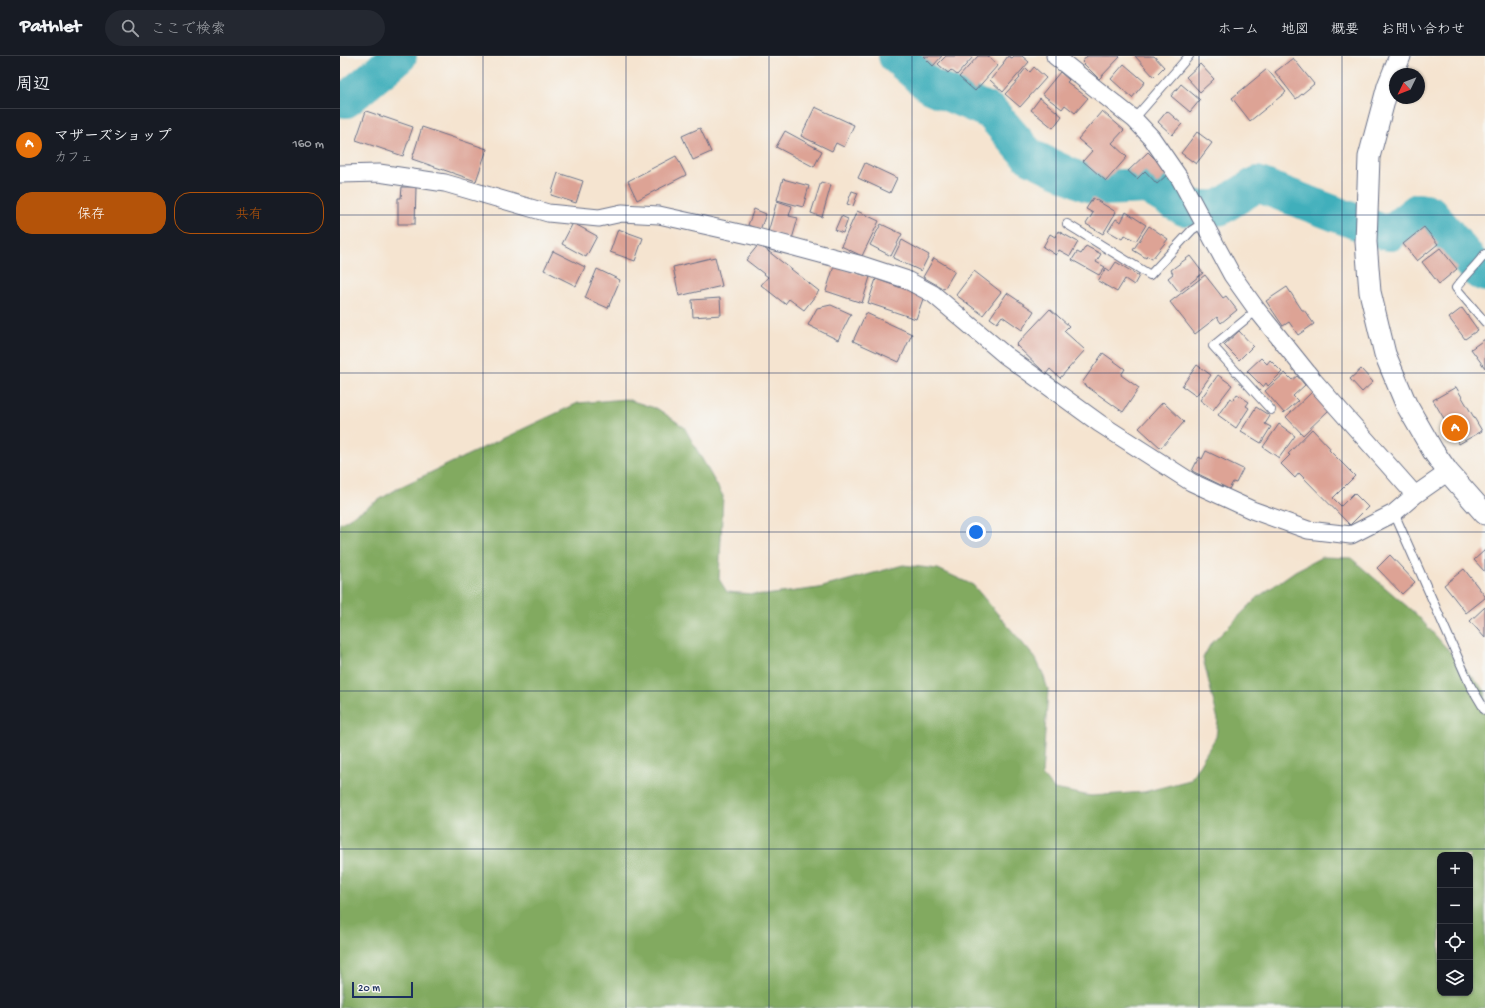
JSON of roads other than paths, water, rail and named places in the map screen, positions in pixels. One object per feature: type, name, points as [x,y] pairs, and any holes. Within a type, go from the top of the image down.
[{"type":"street","points":[[1055,56],[1134,119],[1151,137],[1180,179],[1232,275],[1257,310],[1314,381],[1415,495]]},
{"type":"street","points":[[1400,56],[1388,86],[1369,157],[1366,242],[1370,292],[1385,354],[1406,404],[1433,451],[1448,472],[1485,514]]},
{"type":"street","points":[[340,174],[379,173],[445,183],[548,213],[599,218],[622,213],[659,215],[753,236],[869,267],[905,279],[933,294],[1005,355],[1099,423],[1191,482],[1252,510],[1308,530],[1351,534],[1394,513],[1415,495],[1448,472]]},
{"type":"lane","points":[[1134,119],[1190,56]]},
{"type":"lane","points":[[1067,224],[1150,275],[1192,230],[1197,211]]},
{"type":"lane","points":[[1485,254],[1467,273],[1456,288],[1485,322]]},
{"type":"lane","points":[[1257,310],[1213,346],[1271,410]]},
{"type":"lane","points":[[1394,513],[1470,685],[1485,710]]},
{"type":"waterway","points":[[340,99],[346,100],[399,56]]},
{"type":"waterway","points":[[896,56],[930,86],[991,112],[1029,156],[1085,183],[1102,188],[1147,186],[1184,208],[1219,208],[1257,184],[1383,232],[1390,233],[1418,211],[1430,213],[1478,271],[1485,274]]},
{"type":"place","name":"マザーズショップ","points":[[1455,428]]}]
